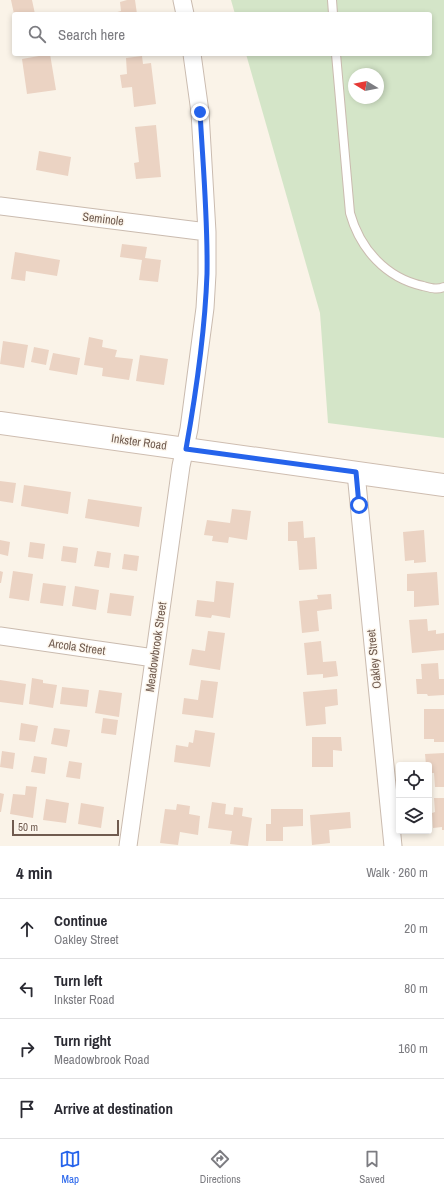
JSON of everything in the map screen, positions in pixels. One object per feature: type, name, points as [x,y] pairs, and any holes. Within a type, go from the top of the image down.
[{"type":"main road","name":"Inkster Road","points":[[0,423],[444,485]]},
{"type":"street","points":[[182,0],[185,12]]},
{"type":"street","name":"Meadowbrook Street","points":[[128,846],[181,466],[186,449],[205,308],[207,232],[200,112],[192,56]]},
{"type":"street","name":"Seminole","points":[[0,206],[207,232]]},
{"type":"street","name":"Oakley Street","points":[[356,472],[393,846]]},
{"type":"street","name":"Arcola Street","points":[[0,636],[154,658]]},
{"type":"lane","points":[[332,0],[333,12]]},
{"type":"lane","points":[[336,56],[350,213],[354,228],[363,245],[390,273],[416,284],[439,289],[444,287]]},
{"type":"green space","points":[[231,0],[444,0],[444,438],[328,423],[320,313],[247,56],[432,56],[432,12],[234,12]]},
{"type":"building","points":[[11,0],[32,0],[35,12],[14,12]]},
{"type":"building","points":[[135,0],[137,12],[117,12],[121,11],[120,2]]},
{"type":"building","points":[[39,56],[50,56],[56,90],[27,94],[22,59]]},
{"type":"building","points":[[142,56],[143,64],[151,63],[156,104],[134,107],[132,87],[122,88],[120,75],[127,74],[126,58]]},
{"type":"building","points":[[156,125],[161,177],[136,179],[134,163],[139,162],[135,127]]},
{"type":"building","points":[[39,151],[71,157],[68,176],[36,170]]},
{"type":"building","points":[[122,244],[147,247],[145,258],[161,260],[158,282],[139,280],[142,260],[120,257]]},
{"type":"building","points":[[15,252],[60,260],[57,276],[26,271],[25,281],[11,279]]},
{"type":"building","points":[[89,337],[103,340],[102,347],[117,350],[115,357],[133,359],[129,380],[102,376],[103,368],[84,365]]},
{"type":"building","points":[[3,341],[28,345],[24,368],[0,364]]},
{"type":"building","points":[[34,347],[49,350],[46,365],[31,362]]},
{"type":"building","points":[[53,353],[80,358],[77,375],[49,370]]},
{"type":"building","points":[[140,355],[168,359],[164,385],[136,381]]},
{"type":"building","points":[[0,481],[16,483],[13,503],[0,501]]},
{"type":"building","points":[[24,485],[71,492],[68,514],[21,506]]},
{"type":"building","points":[[88,499],[142,507],[139,527],[85,518]]},
{"type":"building","points":[[232,509],[251,511],[247,540],[229,537],[228,543],[212,541],[213,536],[204,535],[207,520],[230,523]]},
{"type":"building","points":[[303,521],[304,538],[315,537],[317,569],[299,570],[297,541],[288,541],[288,522]]},
{"type":"building","points":[[424,530],[426,562],[414,563],[414,560],[405,561],[403,532]]},
{"type":"building","points":[[0,540],[10,542],[8,556],[0,554]]},
{"type":"building","points":[[30,542],[45,544],[43,559],[28,557]]},
{"type":"building","points":[[63,546],[78,548],[76,563],[61,561]]},
{"type":"building","points":[[97,551],[111,553],[109,568],[94,566]]},
{"type":"building","points":[[124,554],[139,556],[137,571],[122,569]]},
{"type":"building","points":[[0,571],[3,572],[1,583],[0,583]]},
{"type":"building","points":[[13,571],[33,574],[29,601],[9,598]]},
{"type":"building","points":[[437,572],[439,605],[414,607],[414,591],[407,591],[407,574]]},
{"type":"building","points":[[216,581],[234,583],[230,618],[212,615],[211,618],[195,616],[197,600],[214,602]]},
{"type":"building","points":[[43,583],[66,586],[63,606],[40,603]]},
{"type":"building","points":[[75,586],[99,590],[96,610],[72,606]]},
{"type":"building","points":[[110,593],[134,596],[131,616],[107,613]]},
{"type":"building","points":[[331,594],[332,609],[317,611],[319,631],[302,633],[299,601],[318,599],[317,595]]},
{"type":"building","points":[[427,619],[428,631],[436,630],[436,634],[444,633],[444,650],[412,653],[409,620]]},
{"type":"building","points":[[208,631],[225,633],[220,670],[189,665],[192,649],[205,651]]},
{"type":"building","points":[[321,641],[323,662],[336,661],[338,676],[323,678],[323,674],[307,675],[304,643]]},
{"type":"building","points":[[438,663],[439,679],[444,679],[444,695],[428,696],[427,694],[417,694],[416,679],[422,679],[421,664]]},
{"type":"building","points":[[32,678],[43,680],[43,683],[57,685],[53,708],[29,704]]},
{"type":"building","points":[[0,680],[26,684],[23,705],[0,702]]},
{"type":"building","points":[[201,680],[218,682],[213,718],[182,714],[184,698],[198,700]]},
{"type":"building","points":[[62,687],[89,690],[87,707],[60,704]]},
{"type":"building","points":[[337,689],[338,705],[325,707],[326,724],[306,726],[303,692]]},
{"type":"building","points":[[99,690],[122,693],[119,717],[95,713]]},
{"type":"building","points":[[424,709],[444,709],[444,742],[434,742],[434,739],[424,739]]},
{"type":"building","points":[[103,718],[118,720],[116,735],[101,733]]},
{"type":"building","points":[[21,723],[38,726],[35,742],[19,740]]},
{"type":"building","points":[[54,728],[70,730],[67,747],[51,744]]},
{"type":"building","points":[[195,730],[215,733],[210,767],[174,762],[176,745],[188,747],[189,742],[193,743]]},
{"type":"building","points":[[312,737],[341,737],[342,751],[333,750],[333,767],[312,767]]},
{"type":"building","points":[[2,751],[15,753],[13,769],[0,767]]},
{"type":"building","points":[[444,753],[444,787],[435,787],[434,773],[432,773],[432,762],[426,762],[425,754]]},
{"type":"building","points":[[34,756],[47,758],[45,774],[31,772]]},
{"type":"building","points":[[69,761],[82,763],[80,779],[66,777]]},
{"type":"building","points":[[26,786],[37,787],[33,818],[10,814],[13,794],[25,795]]},
{"type":"building","points":[[0,793],[4,794],[1,812],[0,812]]},
{"type":"building","points":[[434,798],[444,798],[444,830],[442,830],[442,827],[433,828],[432,813],[435,812]]},
{"type":"building","points":[[46,799],[69,803],[66,823],[43,820]]},
{"type":"building","points":[[212,802],[226,804],[225,814],[233,815],[234,807],[243,808],[242,816],[252,818],[248,846],[230,844],[232,831],[208,828]]},
{"type":"building","points":[[81,803],[104,807],[101,828],[78,824]]},
{"type":"building","points":[[177,804],[190,806],[189,814],[200,816],[198,835],[180,832],[178,845],[160,843],[165,809],[176,810]]},
{"type":"building","points":[[271,809],[303,809],[303,826],[283,827],[283,841],[266,841],[266,824],[271,824]]},
{"type":"building","points":[[350,812],[351,828],[329,830],[330,843],[312,845],[310,815]]},
{"type":"route","points":[[200,112],[207,232],[207,274],[205,308],[190,429],[186,449],[356,472],[359,505]]}]
